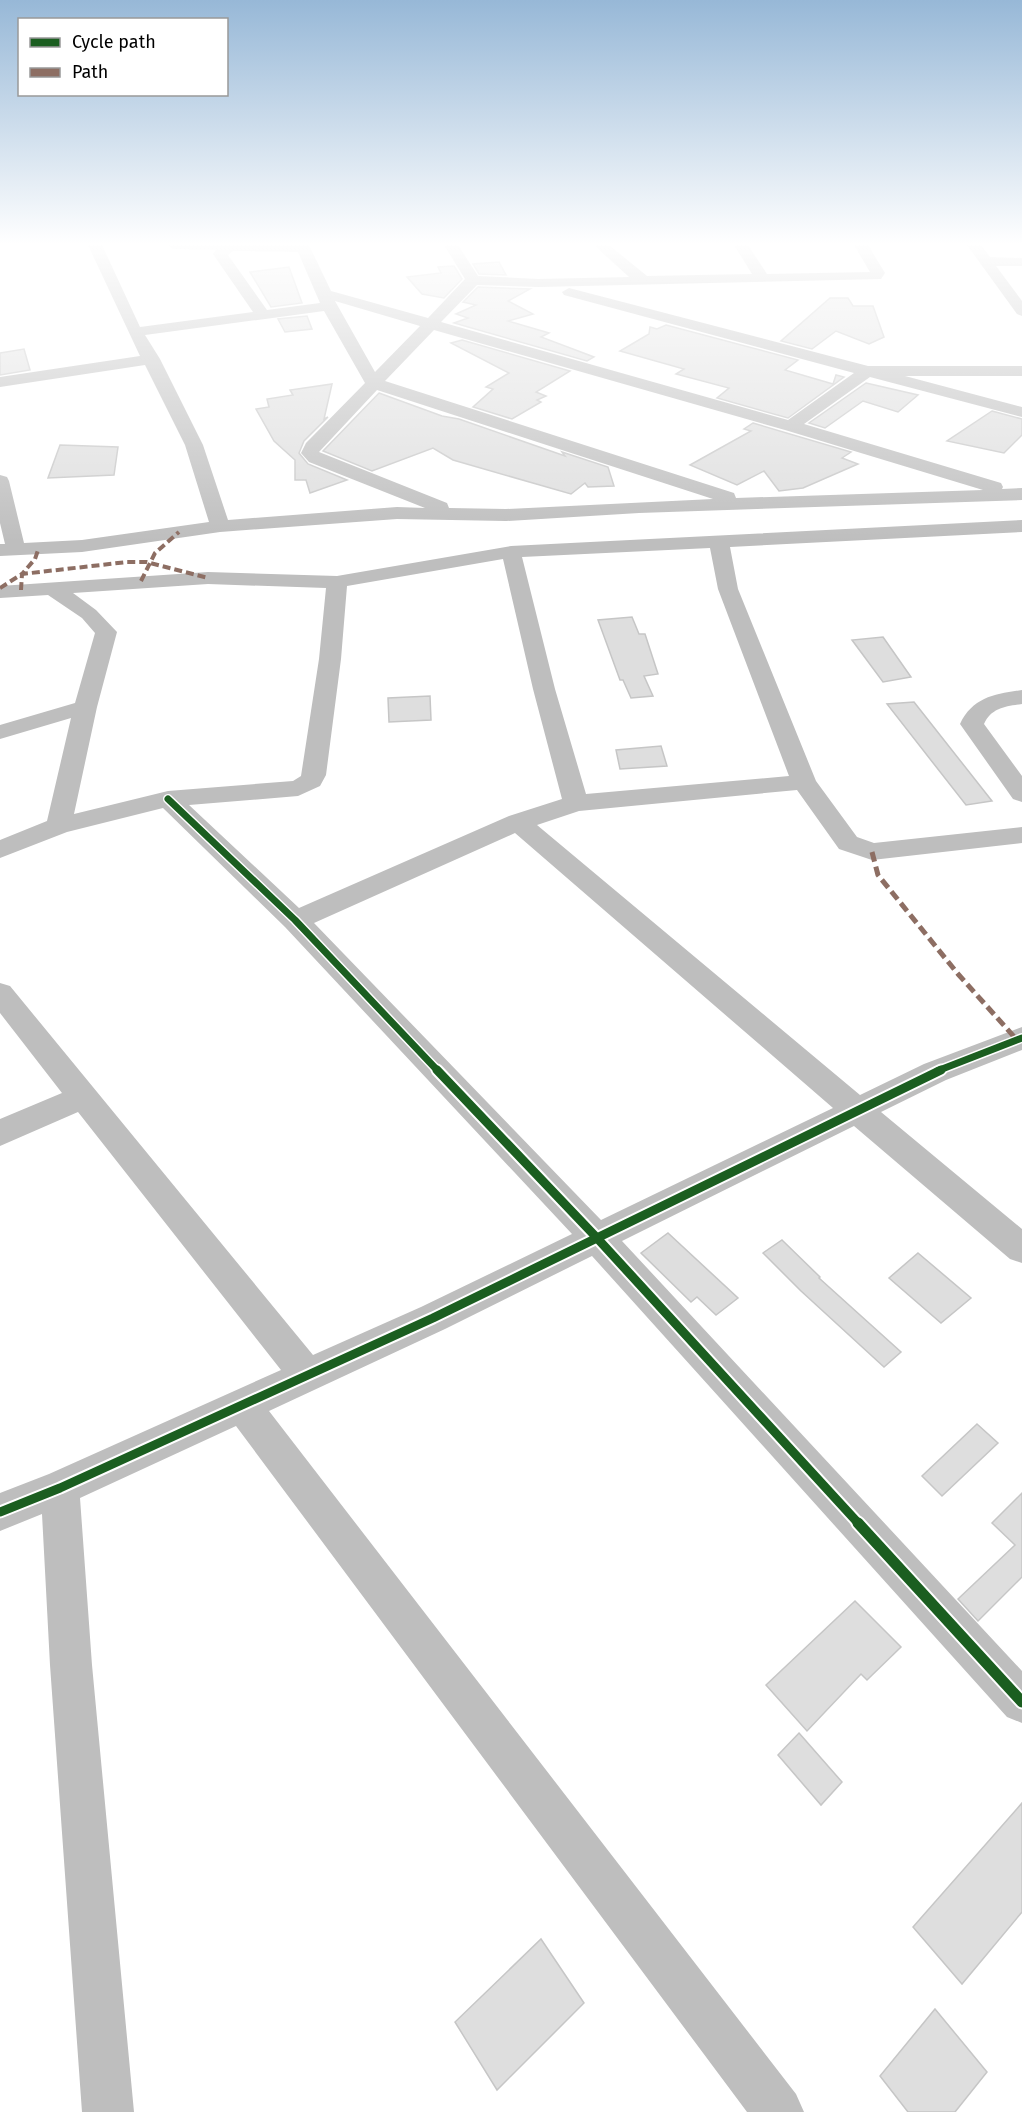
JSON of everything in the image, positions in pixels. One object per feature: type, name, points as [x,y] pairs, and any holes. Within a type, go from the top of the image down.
[{"type":"street","points":[[142,344],[194,445],[220,526]]},
{"type":"street","points":[[351,344],[373,383],[746,503]]},
{"type":"street","points":[[411,344],[312,447],[310,453],[315,458],[459,514]]},
{"type":"street","points":[[506,344],[1020,494]]},
{"type":"street","points":[[764,344],[1022,412]]},
{"type":"street","points":[[0,382],[152,359]]},
{"type":"street","points":[[791,426],[867,371],[1022,371]]},
{"type":"street","points":[[0,481],[4,550],[82,546],[220,526],[397,513],[506,514],[1020,494]]},
{"type":"street","points":[[0,592],[208,578],[337,582],[511,552],[1022,526]]},
{"type":"street","points":[[719,543],[728,589],[804,782],[848,843],[872,852],[1022,835]]},
{"type":"street","points":[[511,552],[543,689],[576,803]]},
{"type":"street","points":[[0,850],[59,826],[168,799],[298,788],[311,781],[314,775],[330,659],[337,582]]},
{"type":"street","points":[[52,588],[89,614],[106,632],[85,707],[59,826]]},
{"type":"street","points":[[1022,697],[986,705],[976,713],[972,724],[1022,794]]},
{"type":"street","points":[[0,732],[85,707]]},
{"type":"street","points":[[295,920],[518,822],[576,803],[804,782]]},
{"type":"street","points":[[168,799],[295,920],[597,1238],[1022,1702]]},
{"type":"street","points":[[518,822],[1022,1249]]},
{"type":"street","points":[[0,993],[308,1375]]},
{"type":"street","points":[[0,1512],[60,1488],[433,1318],[935,1072],[1022,1038]]},
{"type":"street","points":[[0,1133],[85,1096]]},
{"type":"street","points":[[242,1405],[778,2112]]},
{"type":"street","points":[[60,1488],[71,1665],[108,2112]]},
{"type":"building","points":[[452,344],[474,344],[570,371],[536,392],[546,396],[537,400],[541,402],[512,419],[473,407],[493,389],[486,387],[509,373]]},
{"type":"building","points":[[526,344],[558,344],[594,357],[587,361]]},
{"type":"building","points":[[633,344],[736,344],[798,360],[785,370],[833,384],[836,375],[844,377],[788,418],[717,398],[729,388],[676,374],[684,369],[620,351]]},
{"type":"building","points":[[791,344],[819,344],[812,349]]},
{"type":"building","points":[[24,349],[30,370],[0,375],[0,353]]},
{"type":"building","points":[[866,383],[918,395],[898,412],[863,401],[825,428],[809,423]]},
{"type":"building","points":[[332,384],[324,419],[328,417],[304,441],[299,453],[308,464],[347,480],[310,493],[306,480],[295,480],[295,460],[274,441],[256,409],[269,407],[267,399],[293,395],[290,390]]},
{"type":"building","points":[[379,393],[565,456],[562,452],[608,467],[614,486],[588,487],[585,483],[571,494],[453,460],[433,448],[372,471],[323,451]]},
{"type":"building","points":[[992,411],[1022,419],[1022,435],[1004,453],[947,441]]},
{"type":"building","points":[[753,423],[851,452],[842,458],[858,464],[803,488],[779,491],[764,471],[737,485],[690,465],[751,431],[744,429]]},
{"type":"building","points":[[60,445],[118,447],[114,475],[48,478]]},
{"type":"building","points":[[632,617],[639,634],[645,634],[658,674],[644,676],[653,696],[631,698],[623,680],[620,680],[598,620]]},
{"type":"building","points":[[883,637],[911,677],[883,682],[852,640]]},
{"type":"building","points":[[430,696],[431,720],[389,722],[388,698]]},
{"type":"building","points":[[914,702],[992,801],[966,805],[887,704]]},
{"type":"building","points":[[661,746],[667,766],[620,769],[616,750]]},
{"type":"building","points":[[668,1233],[738,1298],[716,1315],[697,1297],[691,1302],[641,1253]]},
{"type":"building","points":[[782,1240],[819,1278],[901,1352],[884,1367],[801,1291],[763,1253]]},
{"type":"building","points":[[918,1253],[971,1298],[941,1323],[889,1278]]},
{"type":"building","points":[[977,1424],[998,1443],[942,1496],[922,1476]]},
{"type":"building","points":[[1022,1493],[1022,1577],[978,1621],[958,1599],[1015,1545],[992,1523]]},
{"type":"building","points":[[855,1601],[901,1647],[867,1680],[861,1674],[807,1731],[766,1685]]},
{"type":"building","points":[[799,1733],[842,1782],[821,1805],[778,1755]]},
{"type":"building","points":[[1022,1803],[1022,1912],[962,1984],[913,1927]]},
{"type":"building","points":[[541,1939],[584,2003],[497,2090],[455,2022]]},
{"type":"building","points":[[935,2009],[987,2072],[955,2112],[908,2112],[880,2076]]},
{"type":"marked path","points":[[141,581],[155,553],[179,532]]},
{"type":"marked path","points":[[21,590],[22,574],[35,559],[38,550]]},
{"type":"marked path","points":[[0,588],[22,574],[127,562],[146,562],[208,578]]},
{"type":"marked path","points":[[872,852],[878,875],[958,974],[1017,1040]]},
{"type":"cycle path","points":[[168,799],[295,920],[597,1238],[1022,1702]]},
{"type":"cycle path","points":[[0,1512],[60,1488],[433,1318],[935,1072],[1022,1038]]}]
